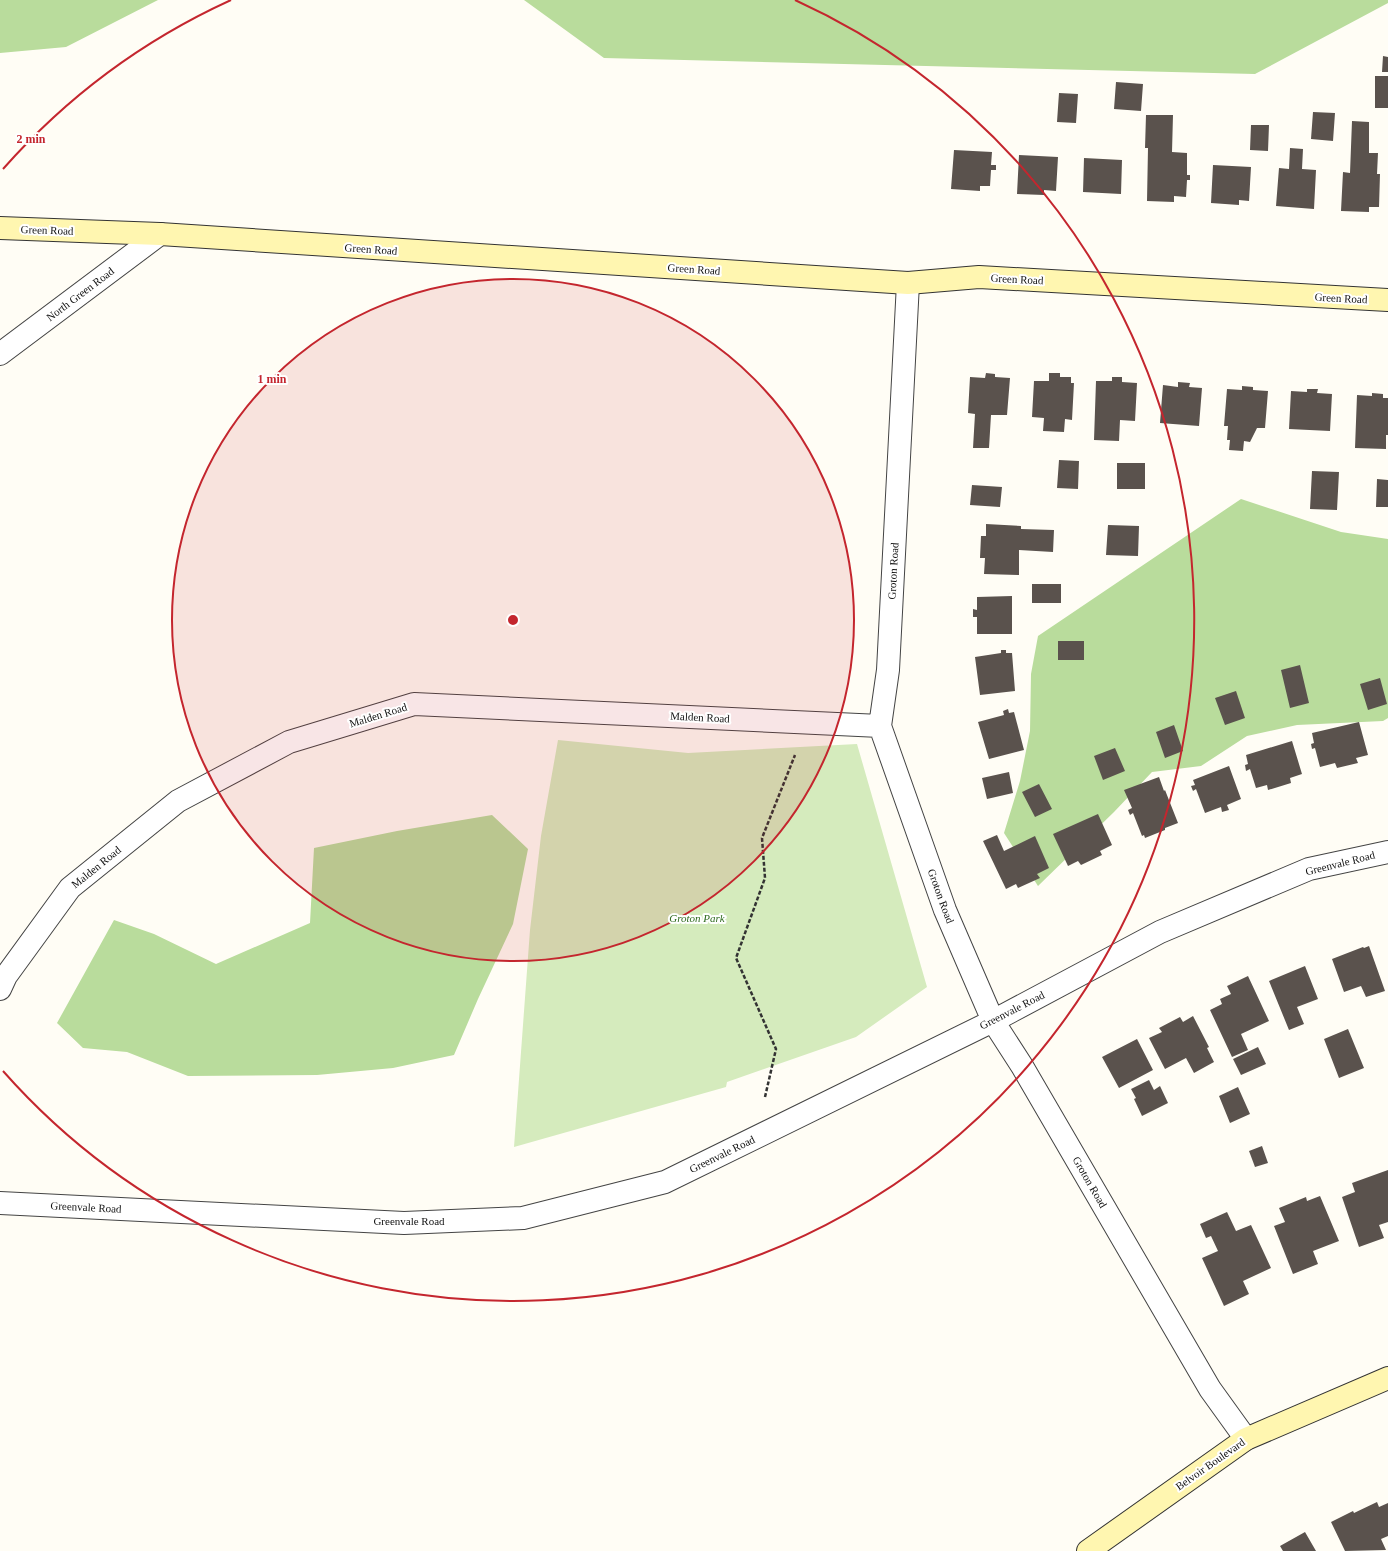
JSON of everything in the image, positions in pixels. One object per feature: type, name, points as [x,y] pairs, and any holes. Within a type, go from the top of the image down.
[{"type":"main road","name":"Green Road","points":[[0,228],[160,234],[908,283],[980,277],[1388,300]]},
{"type":"main road","name":"Belvoir Boulevard","points":[[1088,1551],[1246,1439],[1388,1378]]},
{"type":"street","name":"North Green Road","points":[[0,354],[160,234]]},
{"type":"street","name":"Groton Road","points":[[908,283],[888,670],[880,726],[945,910],[993,1020],[1022,1066],[1210,1389],[1246,1439]]},
{"type":"street","name":"Malden Road","points":[[0,989],[6,976],[70,888],[178,801],[289,742],[414,704],[880,726]]},
{"type":"street","name":"Greenvale Road","points":[[0,1203],[404,1223],[523,1218],[665,1182],[993,1020],[1160,932],[1309,869],[1388,852]]},
{"type":"path","points":[[765,1097],[776,1049],[736,958],[765,878],[762,838],[795,755]]},
{"type":"green space","points":[[0,0],[158,0],[66,47],[0,53]]},
{"type":"green space","points":[[524,0],[1388,0],[1388,3],[1255,74],[604,58]]},
{"type":"green space","points":[[1241,499],[1341,532],[1388,539],[1388,718],[1383,721],[1297,725],[1247,736],[1201,766],[1152,772],[1114,812],[1038,886],[1004,833],[1020,781],[1030,731],[1031,674],[1038,636]]},
{"type":"green space","name":"Groton Park","points":[[558,740],[688,753],[857,744],[927,987],[856,1037],[727,1082],[726,1087],[514,1147],[530,930],[541,836]]},
{"type":"green space","points":[[492,815],[528,849],[513,924],[454,1055],[393,1068],[317,1075],[188,1076],[127,1052],[83,1048],[57,1023],[114,920],[154,934],[216,964],[310,923],[314,848],[397,831]]},
{"type":"building","points":[[1383,56],[1388,57],[1388,72],[1382,72]]},
{"type":"building","points":[[1375,76],[1388,76],[1388,108],[1375,108]]},
{"type":"building","points":[[1116,82],[1143,84],[1141,111],[1114,109]]},
{"type":"building","points":[[1059,93],[1078,94],[1076,123],[1057,122]]},
{"type":"building","points":[[1313,112],[1335,113],[1333,141],[1311,139]]},
{"type":"building","points":[[1146,115],[1173,115],[1172,152],[1187,153],[1187,175],[1190,175],[1190,180],[1187,180],[1186,197],[1174,196],[1174,202],[1147,201],[1148,148],[1145,148]]},
{"type":"building","points":[[1352,121],[1369,122],[1369,153],[1378,153],[1377,174],[1380,174],[1379,207],[1369,207],[1369,212],[1341,211],[1343,172],[1350,173]]},
{"type":"building","points":[[1251,125],[1269,125],[1268,151],[1250,150]]},
{"type":"building","points":[[1290,148],[1303,149],[1302,169],[1316,170],[1314,209],[1276,206],[1279,168],[1289,169]]},
{"type":"building","points":[[954,150],[992,152],[991,165],[996,165],[996,170],[991,170],[990,186],[980,186],[980,191],[951,189]]},
{"type":"building","points":[[1019,155],[1058,157],[1056,191],[1044,190],[1044,195],[1017,194]]},
{"type":"building","points":[[1084,158],[1122,160],[1121,194],[1083,192]]},
{"type":"building","points":[[1213,165],[1251,167],[1249,201],[1239,200],[1239,205],[1211,203]]},
{"type":"building","points":[[986,373],[995,374],[995,377],[1010,378],[1007,415],[991,415],[989,448],[973,448],[975,414],[968,413],[970,377],[985,378]]},
{"type":"building","points":[[1049,373],[1060,373],[1060,377],[1071,377],[1071,383],[1074,383],[1072,420],[1065,419],[1064,432],[1043,431],[1044,418],[1032,417],[1034,381],[1049,381]]},
{"type":"building","points":[[1112,377],[1122,377],[1122,382],[1137,383],[1135,421],[1120,420],[1119,441],[1094,440],[1096,381],[1112,381]]},
{"type":"building","points":[[1178,382],[1190,383],[1189,387],[1202,388],[1199,426],[1160,423],[1163,385],[1178,387]]},
{"type":"building","points":[[1242,386],[1253,387],[1253,390],[1268,391],[1265,428],[1257,428],[1250,442],[1244,441],[1243,451],[1229,450],[1230,440],[1227,440],[1228,426],[1224,426],[1227,389],[1242,390]]},
{"type":"building","points":[[1307,389],[1318,389],[1317,393],[1332,394],[1330,431],[1289,429],[1291,391],[1307,392]]},
{"type":"building","points":[[1372,393],[1383,394],[1383,398],[1388,398],[1388,435],[1386,435],[1386,449],[1355,448],[1357,395],[1372,396]]},
{"type":"building","points":[[1059,460],[1079,461],[1078,489],[1057,488]]},
{"type":"building","points":[[1117,463],[1145,463],[1145,489],[1117,489]]},
{"type":"building","points":[[1312,471],[1339,472],[1337,510],[1310,509]]},
{"type":"building","points":[[1377,479],[1388,480],[1388,507],[1376,507]]},
{"type":"building","points":[[972,485],[1002,487],[1000,507],[970,505]]},
{"type":"building","points":[[986,524],[1021,526],[1021,529],[1054,530],[1053,552],[1019,550],[1019,575],[984,574],[985,558],[980,558],[981,536],[986,536]]},
{"type":"building","points":[[1108,525],[1139,526],[1138,556],[1106,555]]},
{"type":"building","points":[[1032,584],[1061,584],[1061,603],[1032,603]]},
{"type":"building","points":[[1012,596],[1012,634],[977,634],[977,617],[973,617],[973,609],[977,610],[977,597]]},
{"type":"building","points":[[1058,641],[1084,641],[1084,660],[1058,660]]},
{"type":"building","points":[[1001,650],[1006,650],[1006,653],[1012,653],[1015,691],[980,695],[975,657],[1001,653]]},
{"type":"building","points":[[1300,665],[1309,703],[1290,708],[1281,670]]},
{"type":"building","points":[[1380,678],[1387,704],[1368,710],[1360,684]]},
{"type":"building","points":[[1236,691],[1245,718],[1225,725],[1215,698]]},
{"type":"building","points":[[1008,709],[1009,713],[1014,712],[1024,750],[989,759],[978,722],[1004,715],[1003,711]]},
{"type":"building","points":[[1359,722],[1368,755],[1356,758],[1358,763],[1337,768],[1335,763],[1320,767],[1315,748],[1312,749],[1311,744],[1314,743],[1312,733]]},
{"type":"building","points":[[1174,725],[1183,751],[1165,758],[1156,732]]},
{"type":"building","points":[[1292,741],[1302,774],[1290,778],[1291,783],[1268,790],[1267,785],[1256,788],[1250,769],[1246,771],[1245,765],[1248,764],[1246,755]]},
{"type":"building","points":[[1115,748],[1125,771],[1103,780],[1094,756]]},
{"type":"building","points":[[1229,766],[1241,799],[1227,805],[1229,810],[1222,812],[1221,807],[1205,813],[1196,789],[1193,791],[1191,786],[1195,785],[1193,780]]},
{"type":"building","points":[[1009,772],[1013,793],[987,799],[982,778]]},
{"type":"building","points":[[1159,777],[1178,823],[1145,838],[1144,835],[1142,836],[1133,813],[1130,815],[1128,810],[1132,808],[1124,790]]},
{"type":"building","points":[[1039,784],[1052,809],[1035,817],[1022,792]]},
{"type":"building","points":[[1098,814],[1112,845],[1100,851],[1102,855],[1081,865],[1078,861],[1068,866],[1053,834]]},
{"type":"building","points":[[997,835],[1004,851],[1035,836],[1049,868],[1037,874],[1040,878],[1018,888],[1016,884],[1006,889],[983,841]]},
{"type":"building","points":[[1369,946],[1385,991],[1366,997],[1361,986],[1344,992],[1332,959]]},
{"type":"building","points":[[1305,966],[1318,999],[1297,1007],[1304,1024],[1289,1030],[1269,981]]},
{"type":"building","points":[[1248,976],[1269,1021],[1241,1034],[1248,1050],[1232,1057],[1210,1010],[1222,1004],[1220,999],[1231,994],[1227,986]]},
{"type":"building","points":[[1193,1016],[1209,1047],[1207,1048],[1214,1062],[1194,1073],[1186,1058],[1165,1069],[1149,1038],[1162,1032],[1159,1028],[1180,1017],[1183,1022]]},
{"type":"building","points":[[1348,1029],[1364,1068],[1339,1078],[1324,1039]]},
{"type":"building","points":[[1137,1039],[1153,1070],[1119,1088],[1102,1057]]},
{"type":"building","points":[[1258,1047],[1266,1064],[1241,1075],[1233,1059]]},
{"type":"building","points":[[1149,1080],[1154,1090],[1160,1086],[1168,1103],[1142,1116],[1134,1099],[1136,1098],[1131,1089]]},
{"type":"building","points":[[1238,1087],[1250,1114],[1230,1123],[1219,1096]]},
{"type":"building","points":[[1262,1146],[1268,1163],[1255,1167],[1249,1151]]},
{"type":"building","points":[[1388,1170],[1388,1222],[1379,1225],[1384,1238],[1359,1247],[1342,1197],[1355,1192],[1352,1183]]},
{"type":"building","points":[[1320,1196],[1339,1241],[1313,1251],[1318,1264],[1293,1274],[1274,1226],[1285,1222],[1279,1208],[1306,1197],[1307,1201]]},
{"type":"building","points":[[1227,1212],[1236,1231],[1251,1225],[1271,1268],[1243,1281],[1249,1294],[1224,1306],[1202,1258],[1218,1251],[1211,1236],[1206,1238],[1200,1224]]},
{"type":"building","points":[[1377,1502],[1379,1507],[1388,1503],[1388,1536],[1381,1539],[1386,1550],[1345,1551],[1331,1522],[1353,1511],[1354,1513]]},
{"type":"building","points":[[1305,1532],[1316,1551],[1283,1551],[1280,1546]]}]
